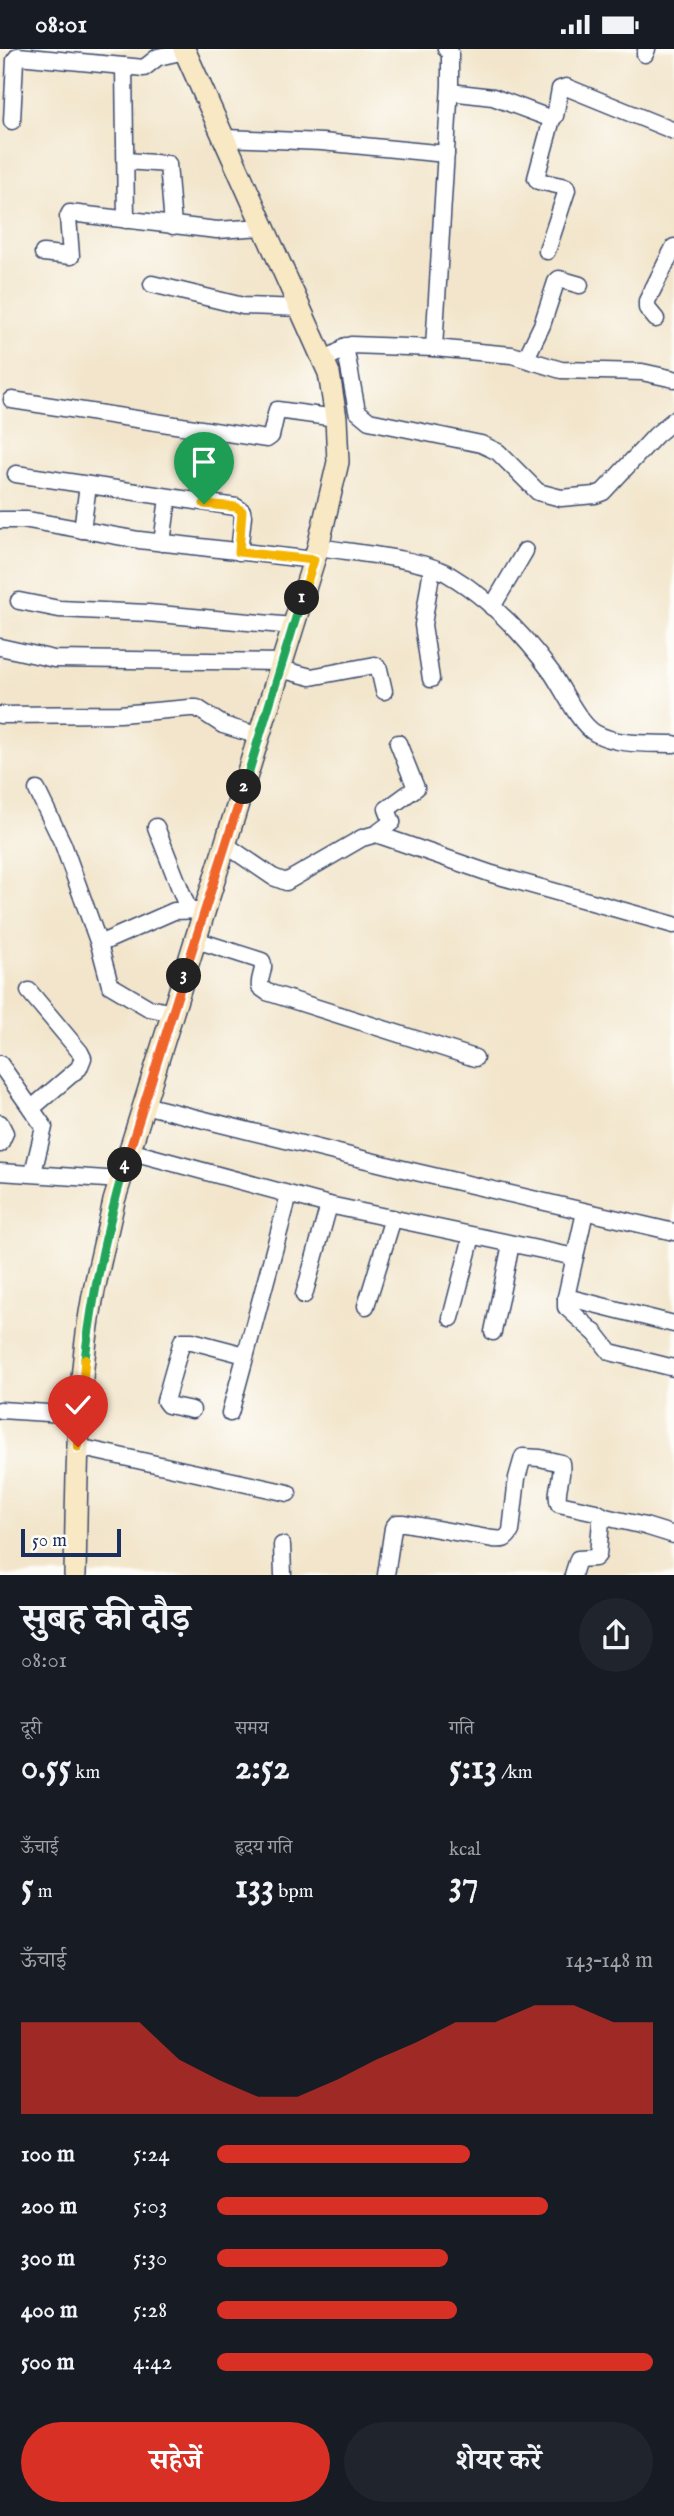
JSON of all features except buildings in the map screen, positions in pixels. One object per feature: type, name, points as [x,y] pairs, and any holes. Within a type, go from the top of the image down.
[{"type":"street","points":[[434,348],[450,92],[451,59],[450,52],[446,49]]},
{"type":"street","points":[[12,121],[15,60],[18,56],[144,68],[158,57],[184,50],[234,139],[264,227],[300,308],[334,353],[357,411],[362,417],[389,426],[481,443],[498,452],[527,484],[551,497],[580,497],[603,492],[656,435],[674,420]]},
{"type":"street","points":[[124,66],[126,220]]},
{"type":"street","points":[[547,251],[567,190],[536,178],[555,116],[560,89],[563,87],[674,131]]},
{"type":"street","points":[[450,92],[493,97],[552,119]]},
{"type":"street","points":[[234,139],[322,142],[446,154]]},
{"type":"street","points":[[126,161],[168,164],[173,226]]},
{"type":"street","points":[[43,253],[71,256],[70,213],[232,231],[264,227]]},
{"type":"street","points":[[656,319],[647,308],[647,301],[674,247]]},
{"type":"street","points":[[526,358],[556,282],[562,280],[580,285]]},
{"type":"street","points":[[152,284],[243,306],[300,308]]},
{"type":"street","points":[[334,353],[362,345],[434,348],[498,353],[526,358],[561,370],[642,372],[674,379]]},
{"type":"street","points":[[197,909],[232,850],[260,736],[287,669],[293,626],[322,551],[338,462],[336,418],[329,373],[334,353]]},
{"type":"street","points":[[12,400],[267,439],[271,436],[277,410],[336,418]]},
{"type":"street","points":[[16,474],[240,508],[243,516],[239,552]]},
{"type":"street","points":[[82,530],[88,485]]},
{"type":"street","points":[[162,543],[167,498]]},
{"type":"street","points":[[8,520],[239,552],[322,551],[432,568],[446,573],[492,607],[538,654],[593,732],[632,743],[674,744]]},
{"type":"street","points":[[492,607],[525,551]]},
{"type":"street","points":[[431,679],[423,625],[432,568]]},
{"type":"street","points":[[19,601],[59,609],[148,613],[293,626]]},
{"type":"street","points":[[0,647],[54,659],[287,669],[311,677],[375,665],[379,669],[384,691]]},
{"type":"street","points":[[0,715],[120,714],[197,708],[223,725],[260,736]]},
{"type":"street","points":[[232,850],[273,877],[286,882],[362,838],[376,834],[392,822],[387,809],[416,788],[398,743]]},
{"type":"street","points":[[37,790],[63,844],[99,944],[108,982],[112,988],[152,1009],[173,1013]]},
{"type":"street","points":[[76,1574],[85,1449],[80,1415],[92,1302],[121,1179],[140,1154],[154,1108],[173,1013],[204,943],[197,909],[156,827]]},
{"type":"street","points":[[376,834],[492,874],[674,925]]},
{"type":"street","points":[[99,944],[174,911],[197,909]]},
{"type":"street","points":[[204,943],[261,961],[264,966],[259,983],[267,992],[475,1058]]},
{"type":"street","points":[[29,991],[83,1058],[79,1068],[32,1108]]},
{"type":"street","points":[[0,1064],[43,1122],[45,1131],[33,1173]]},
{"type":"street","points":[[154,1108],[674,1232]]},
{"type":"street","points":[[0,1123],[5,1133],[0,1144]]},
{"type":"street","points":[[140,1154],[329,1205],[575,1257]]},
{"type":"street","points":[[0,1172],[121,1179]]},
{"type":"street","points":[[230,1413],[289,1195]]},
{"type":"street","points":[[304,1295],[329,1205]]},
{"type":"street","points":[[585,1212],[566,1307],[596,1334],[610,1352],[674,1368]]},
{"type":"street","points":[[366,1306],[393,1218]]},
{"type":"street","points":[[451,1318],[472,1236]]},
{"type":"street","points":[[493,1332],[511,1244]]},
{"type":"street","points":[[566,1297],[674,1324]]},
{"type":"street","points":[[192,1410],[168,1405],[165,1401],[183,1341],[245,1355]]},
{"type":"street","points":[[0,1410],[80,1415]]},
{"type":"street","points":[[85,1449],[288,1493]]},
{"type":"street","points":[[386,1574],[393,1528],[397,1523],[493,1539],[504,1540],[508,1537],[523,1457],[561,1463],[557,1497],[559,1504],[674,1535]]},
{"type":"street","points":[[573,1574],[578,1559],[598,1555],[601,1521],[605,1517]]},
{"type":"street","points":[[282,1545],[283,1574]]},
{"type":"route","points":[[78,1447],[92,1302],[114,1201],[314,560],[239,552],[243,516],[240,508],[204,504]]}]
